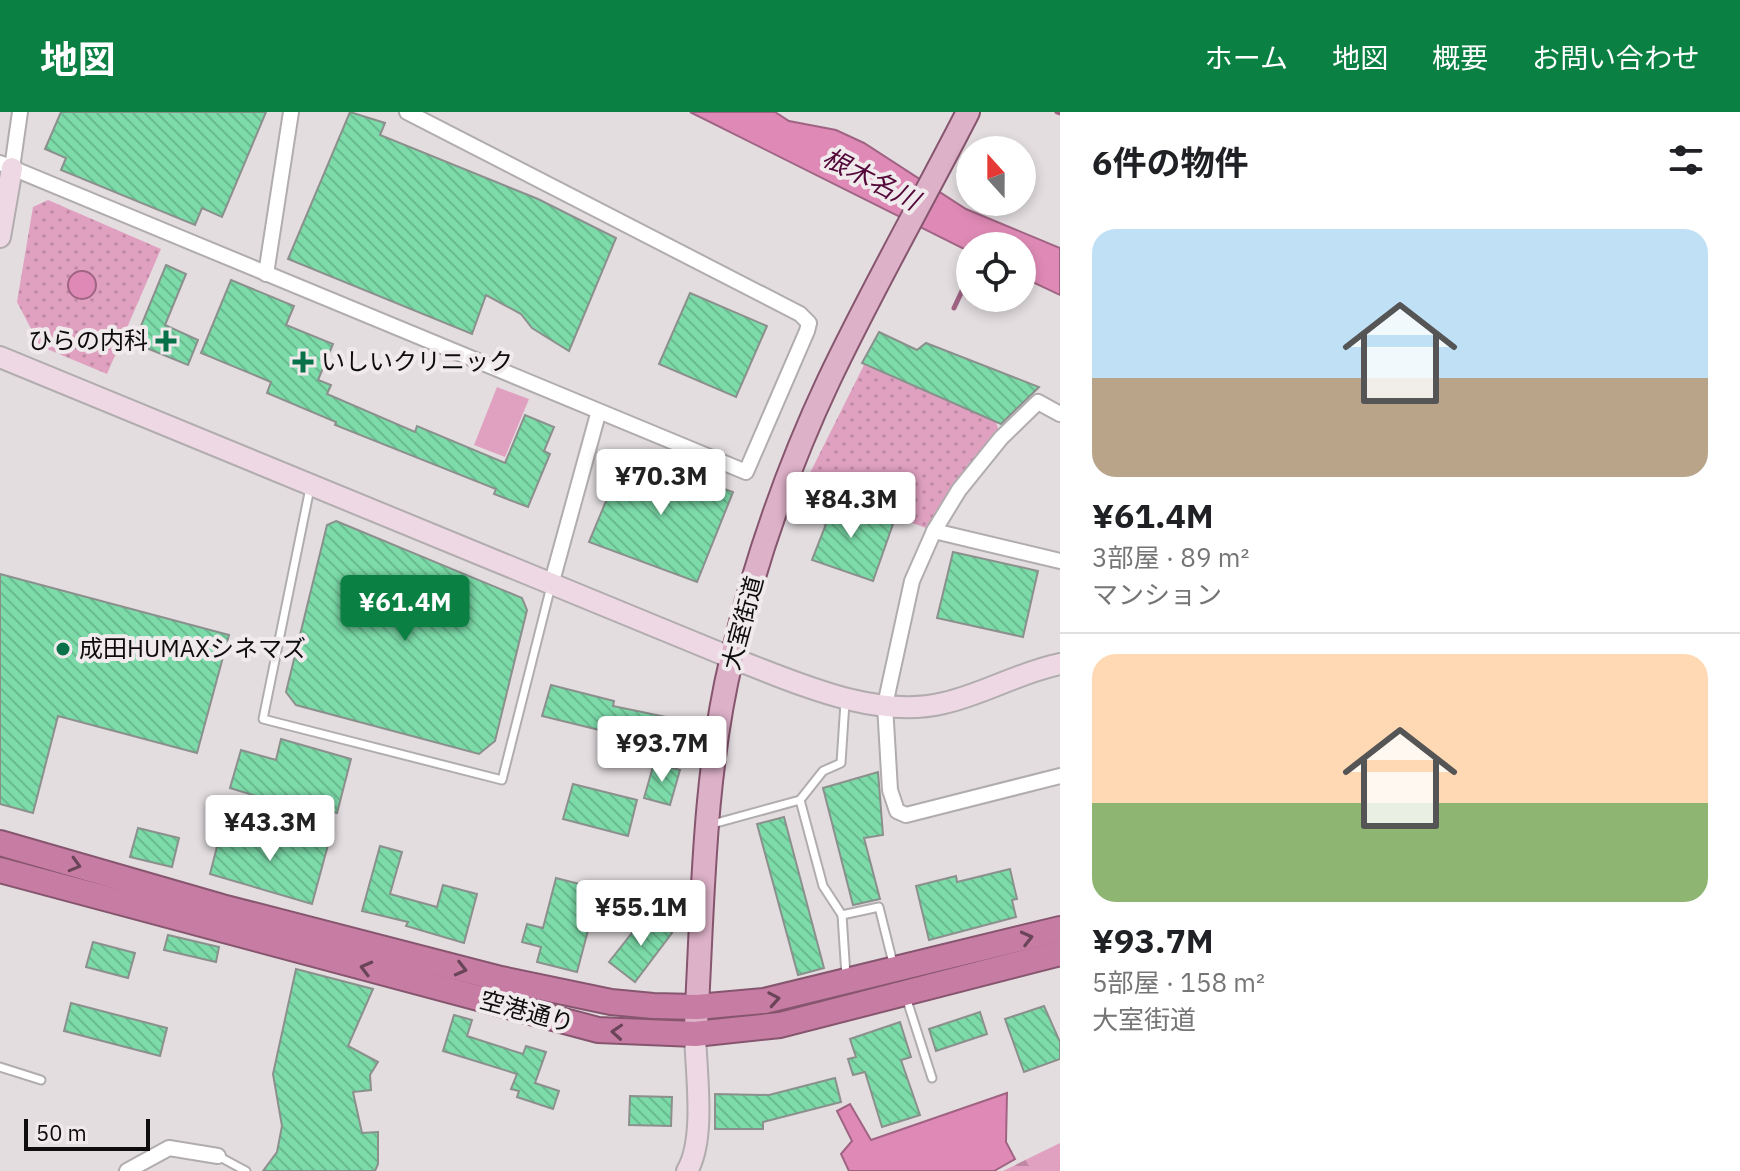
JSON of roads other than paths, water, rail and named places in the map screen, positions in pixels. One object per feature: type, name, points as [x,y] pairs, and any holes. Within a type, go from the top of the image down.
[{"type":"highway","name":"空港通り","points":[[0,843],[236,911],[525,985],[611,1002],[697,1007],[764,1001],[1060,929]]},
{"type":"highway","name":"空港通り","points":[[0,870],[562,1024],[598,1030],[695,1034],[780,1025],[1013,970],[1060,953]]},
{"type":"main road","name":"大室街道","points":[[695,1034],[707,825],[732,658],[767,534],[828,382],[968,112]]},
{"type":"street","points":[[0,237],[6,166],[20,112]]},
{"type":"street","points":[[266,274],[291,112]]},
{"type":"street","points":[[6,166],[598,414],[746,472],[809,323],[800,314],[407,112]]},
{"type":"street","points":[[0,357],[732,658],[845,696],[913,708],[944,703],[1060,664]]},
{"type":"street","points":[[1060,414],[1038,402],[976,469],[934,531],[912,581],[885,705],[890,790],[897,811],[906,815],[1060,776]]},
{"type":"street","points":[[551,585],[598,414]]},
{"type":"street","points":[[934,531],[1060,561]]},
{"type":"street","points":[[691,1168],[697,1109],[695,1034]]},
{"type":"street","points":[[127,1171],[169,1148],[218,1156]]},
{"type":"lane","points":[[311,486],[263,719],[502,780],[551,585]]},
{"type":"lane","points":[[707,825],[800,800],[823,771],[841,763],[845,696]]},
{"type":"lane","points":[[800,800],[823,886],[842,915],[847,982]]},
{"type":"lane","points":[[842,915],[879,907],[895,971]]},
{"type":"lane","points":[[905,994],[932,1078]]},
{"type":"lane","points":[[0,1067],[41,1080]]},
{"type":"lane","points":[[218,1156],[246,1171]]},
{"type":"water","name":"根木名川","points":[[690,112],[775,112],[789,121],[836,130],[864,143],[956,203],[956,216],[983,216],[1021,232],[956,232],[956,245]]},
{"type":"water","points":[[1036,238],[1060,248],[1060,295],[1036,284]]},
{"type":"water","points":[[82,271],[92,275],[96,285],[92,295],[82,299],[72,295],[68,285],[72,275]]},
{"type":"water","points":[[1007,1093],[1006,1142],[1015,1159],[994,1171],[849,1171],[841,1154],[852,1141],[837,1111],[850,1104],[871,1140]]},
{"type":"waterway","points":[[954,308],[956,304]]},
{"type":"place","name":"ひらの内科","points":[[166,341]]},
{"type":"place","name":"いしいクリニック","points":[[303,362]]},
{"type":"place","name":"成田HUMAXシネマズ","points":[[63,649]]}]
